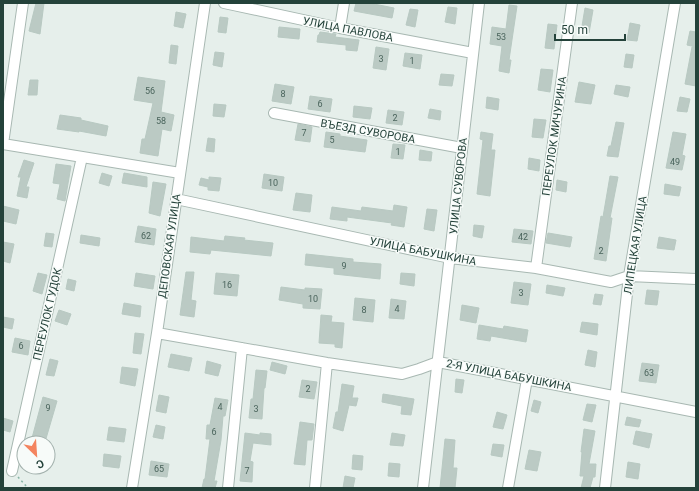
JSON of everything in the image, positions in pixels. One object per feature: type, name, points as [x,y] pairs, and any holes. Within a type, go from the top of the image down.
[{"type":"street","points":[[23,3],[3,144],[180,173]]},
{"type":"street","name":"ДЕПОВСКАЯ УЛИЦА","points":[[132,488],[157,333],[205,3]]},
{"type":"street","name":"УЛИЦА ПАВЛОВА","points":[[224,3],[340,28],[473,54]]},
{"type":"street","points":[[340,28],[344,3]]},
{"type":"street","name":"УЛИЦА СУВОРОВА","points":[[423,488],[479,3]]},
{"type":"street","name":"ПЕРЕУЛОК МИЧУРИНА","points":[[536,268],[572,3]]},
{"type":"street","name":"ЛИПЕЦКАЯ УЛИЦА","points":[[605,488],[629,276],[675,3]]},
{"type":"street","name":"ВЪЕЗД СУВОРОВА","points":[[274,113],[462,148]]},
{"type":"street","name":"ПЕРЕУЛОК ГУДОК","points":[[12,471],[82,157]]},
{"type":"street","name":"УЛИЦА БАБУШКИНА","points":[[176,199],[450,258],[536,268],[611,282],[629,276],[696,279]]},
{"type":"street","name":"2-Я УЛИЦА БАБУШКИНА","points":[[157,333],[327,363],[402,374],[438,362],[696,412]]},
{"type":"street","points":[[228,488],[242,348]]},
{"type":"street","points":[[314,488],[327,363]]},
{"type":"street","points":[[508,488],[527,379]]},
{"type":"building","points":[[36,3],[44,3],[40,34],[29,31]]},
{"type":"building","points":[[356,3],[369,3],[394,8],[392,18],[354,11]]},
{"type":"building","points":[[509,5],[517,6],[509,60],[511,60],[509,73],[499,71],[502,46],[490,44],[492,27],[506,29]]},
{"type":"building","points":[[448,7],[457,8],[455,24],[445,22]]},
{"type":"building","points":[[585,8],[593,10],[589,33],[581,32]]},
{"type":"building","points":[[410,9],[418,10],[415,27],[406,25]]},
{"type":"building","points":[[176,12],[186,14],[183,28],[174,26]]},
{"type":"building","points":[[220,17],[228,18],[226,33],[218,32]]},
{"type":"building","points":[[630,23],[640,25],[637,41],[627,40]]},
{"type":"building","points":[[548,24],[557,25],[554,49],[545,48]]},
{"type":"building","points":[[279,27],[300,29],[299,39],[278,37]]},
{"type":"building","points":[[690,31],[696,32],[696,47],[687,45]]},
{"type":"building","points":[[320,32],[336,34],[335,37],[359,40],[357,51],[346,50],[346,45],[317,42]]},
{"type":"building","points":[[171,45],[178,46],[176,64],[169,63]]},
{"type":"building","points":[[376,47],[389,49],[386,70],[373,68]]},
{"type":"building","points":[[692,47],[696,47],[696,86],[685,84]]},
{"type":"building","points":[[215,52],[224,53],[222,67],[213,65]]},
{"type":"building","points":[[405,53],[422,55],[420,69],[403,66]]},
{"type":"building","points":[[626,54],[634,55],[632,68],[624,67]]},
{"type":"building","points":[[541,69],[553,70],[550,92],[538,90]]},
{"type":"building","points":[[441,74],[454,75],[452,86],[439,85]]},
{"type":"building","points":[[138,77],[165,81],[161,112],[174,115],[171,131],[162,129],[158,156],[140,153],[142,139],[145,139],[153,103],[134,100]]},
{"type":"building","points":[[30,80],[38,80],[37,95],[28,95]]},
{"type":"building","points":[[579,82],[595,85],[591,104],[575,102]]},
{"type":"building","points":[[275,84],[294,87],[291,104],[272,101]]},
{"type":"building","points":[[616,85],[630,87],[628,97],[614,94]]},
{"type":"building","points":[[310,96],[332,99],[330,112],[308,109]]},
{"type":"building","points":[[487,97],[499,99],[498,110],[486,108]]},
{"type":"building","points":[[680,97],[690,99],[687,112],[677,111]]},
{"type":"building","points":[[214,104],[226,105],[224,117],[213,116]]},
{"type":"building","points":[[354,106],[372,108],[370,119],[353,117]]},
{"type":"building","points":[[430,109],[441,111],[440,120],[428,118]]},
{"type":"building","points":[[388,110],[404,112],[402,125],[386,123]]},
{"type":"building","points":[[60,115],[81,118],[81,120],[108,126],[106,136],[57,129]]},
{"type":"building","points":[[534,119],[546,120],[543,138],[532,137]]},
{"type":"building","points":[[616,122],[624,123],[618,157],[607,156],[609,146],[611,146]]},
{"type":"building","points":[[298,124],[312,127],[310,142],[295,140]]},
{"type":"building","points":[[326,132],[340,134],[340,136],[367,140],[365,152],[324,147]]},
{"type":"building","points":[[481,132],[493,134],[491,150],[495,150],[490,196],[477,194],[483,140],[480,139]]},
{"type":"building","points":[[673,132],[686,134],[682,155],[685,156],[682,170],[666,168]]},
{"type":"building","points":[[208,138],[215,139],[214,152],[206,151]]},
{"type":"building","points":[[393,144],[405,145],[403,159],[391,158]]},
{"type":"building","points":[[420,150],[432,152],[431,161],[419,160]]},
{"type":"building","points":[[529,158],[540,160],[539,171],[528,169]]},
{"type":"building","points":[[24,160],[34,163],[26,187],[29,187],[27,198],[17,196],[21,177],[18,177]]},
{"type":"building","points":[[56,164],[71,166],[65,201],[57,199],[60,184],[53,183]]},
{"type":"building","points":[[102,173],[112,176],[109,186],[99,183]]},
{"type":"building","points":[[124,173],[147,177],[147,187],[122,183]]},
{"type":"building","points":[[264,174],[284,177],[282,191],[262,188]]},
{"type":"building","points":[[610,176],[618,177],[610,218],[612,218],[606,261],[594,259],[601,216],[603,217]]},
{"type":"building","points":[[209,177],[221,178],[219,191],[208,190],[208,187],[199,185],[201,178],[209,180]]},
{"type":"building","points":[[557,180],[567,182],[566,192],[556,190]]},
{"type":"building","points":[[153,182],[166,184],[160,216],[149,213]]},
{"type":"building","points":[[665,184],[681,187],[679,196],[664,194]]},
{"type":"building","points":[[296,193],[312,195],[310,212],[293,210]]},
{"type":"building","points":[[394,205],[407,207],[404,227],[391,225],[392,223],[347,217],[347,221],[330,219],[332,207],[361,211],[362,207],[393,211]]},
{"type":"building","points":[[3,206],[19,210],[16,224],[3,221]]},
{"type":"building","points":[[427,209],[437,210],[434,231],[424,229]]},
{"type":"building","points":[[474,225],[484,226],[482,238],[473,236]]},
{"type":"building","points":[[138,226],[156,229],[154,245],[135,242]]},
{"type":"building","points":[[514,229],[533,231],[531,244],[512,242]]},
{"type":"building","points":[[46,233],[54,234],[52,247],[44,246]]},
{"type":"building","points":[[548,233],[572,237],[570,247],[546,243]]},
{"type":"building","points":[[81,235],[100,238],[99,246],[80,243]]},
{"type":"building","points":[[225,236],[245,238],[244,240],[273,243],[271,256],[211,250],[210,254],[190,252],[191,237],[224,241]]},
{"type":"building","points":[[659,237],[676,240],[674,250],[657,248]]},
{"type":"building","points":[[3,242],[14,244],[10,263],[3,261]]},
{"type":"building","points":[[306,254],[353,259],[353,262],[381,264],[380,279],[334,274],[334,268],[305,265]]},
{"type":"building","points":[[186,272],[194,272],[191,300],[196,301],[194,317],[180,315]]},
{"type":"building","points":[[38,273],[47,275],[42,294],[33,291]]},
{"type":"building","points":[[136,273],[155,276],[153,289],[134,286]]},
{"type":"building","points":[[216,273],[239,275],[237,296],[214,294]]},
{"type":"building","points":[[401,273],[415,274],[414,286],[400,284]]},
{"type":"building","points":[[68,279],[76,281],[74,291],[66,289]]},
{"type":"building","points":[[514,282],[531,284],[528,305],[511,303]]},
{"type":"building","points":[[547,285],[565,288],[563,296],[546,293]]},
{"type":"building","points":[[281,287],[305,290],[305,288],[322,289],[320,309],[303,308],[303,304],[279,300]]},
{"type":"building","points":[[647,290],[659,291],[657,305],[645,304]]},
{"type":"building","points":[[595,294],[603,295],[601,305],[593,304]]},
{"type":"building","points":[[355,298],[375,300],[373,322],[353,320]]},
{"type":"building","points":[[391,299],[406,301],[404,319],[389,318]]},
{"type":"building","points":[[124,303],[141,306],[140,317],[122,314]]},
{"type":"building","points":[[462,305],[479,308],[476,323],[460,320]]},
{"type":"building","points":[[59,310],[71,314],[67,325],[55,321]]},
{"type":"building","points":[[321,315],[332,316],[331,322],[344,323],[342,348],[335,347],[335,344],[319,343]]},
{"type":"building","points":[[3,317],[14,319],[12,329],[3,327]]},
{"type":"building","points":[[582,322],[598,324],[597,335],[580,332]]},
{"type":"building","points":[[479,325],[503,329],[504,326],[528,330],[526,342],[491,336],[490,341],[477,339]]},
{"type":"building","points":[[135,333],[144,334],[141,354],[133,353]]},
{"type":"building","points":[[15,338],[30,341],[28,355],[12,352]]},
{"type":"building","points":[[588,350],[597,352],[595,367],[585,365]]},
{"type":"building","points":[[171,354],[192,358],[189,371],[168,367]]},
{"type":"building","points":[[50,359],[58,361],[54,376],[46,375]]},
{"type":"building","points":[[207,361],[221,365],[218,376],[205,373]]},
{"type":"building","points":[[272,362],[287,366],[285,374],[270,370]]},
{"type":"building","points":[[642,363],[659,365],[656,383],[639,381]]},
{"type":"building","points":[[122,367],[138,369],[135,386],[120,383]]},
{"type":"building","points":[[256,370],[267,371],[264,388],[262,419],[249,418],[251,399],[253,399]]},
{"type":"building","points":[[456,379],[464,380],[462,393],[455,392]]},
{"type":"building","points":[[302,380],[317,382],[314,399],[299,397]]},
{"type":"building","points":[[342,384],[354,386],[352,398],[358,398],[356,406],[349,405],[343,431],[333,428],[336,412],[338,412]]},
{"type":"building","points":[[383,394],[414,399],[411,415],[401,414],[402,406],[382,402]]},
{"type":"building","points":[[159,395],[169,397],[166,413],[156,411]]},
{"type":"building","points":[[43,397],[57,401],[47,435],[33,435]]},
{"type":"building","points":[[215,398],[228,400],[225,416],[223,416],[221,440],[214,481],[217,481],[215,488],[202,488],[205,479],[210,439],[206,439],[207,425],[210,425]]},
{"type":"building","points":[[534,400],[541,402],[538,413],[531,411]]},
{"type":"building","points":[[587,404],[596,405],[592,422],[583,420]]},
{"type":"building","points":[[497,412],[507,415],[503,429],[493,427]]},
{"type":"building","points":[[627,417],[641,420],[639,427],[625,425]]},
{"type":"building","points":[[3,418],[13,421],[10,432],[3,430]]},
{"type":"building","points":[[300,422],[314,424],[312,440],[307,440],[305,465],[294,464]]},
{"type":"building","points":[[156,425],[165,427],[163,439],[153,437]]},
{"type":"building","points":[[109,427],[126,429],[124,442],[107,440]]},
{"type":"building","points":[[584,429],[595,431],[589,464],[596,464],[595,477],[593,477],[590,488],[581,488],[584,476],[580,476]]},
{"type":"building","points":[[636,431],[652,434],[649,448],[633,444]]},
{"type":"building","points":[[245,433],[260,435],[260,433],[271,434],[271,445],[253,443],[250,461],[253,462],[252,482],[240,481]]},
{"type":"building","points":[[392,433],[405,435],[403,446],[390,445]]},
{"type":"building","points":[[445,439],[455,440],[453,468],[457,468],[455,488],[440,488]]},
{"type":"building","points":[[493,444],[504,445],[502,457],[491,455]]},
{"type":"building","points":[[529,450],[541,452],[537,471],[525,469]]},
{"type":"building","points":[[104,454],[121,456],[119,468],[103,466]]},
{"type":"building","points":[[353,455],[363,456],[362,470],[352,469]]},
{"type":"building","points":[[151,461],[169,464],[167,477],[149,475]]},
{"type":"building","points":[[628,462],[640,464],[638,479],[626,477]]},
{"type":"building","points":[[389,463],[400,464],[399,477],[388,476]]},
{"type":"building","points":[[345,476],[355,478],[353,488],[343,488]]}]
